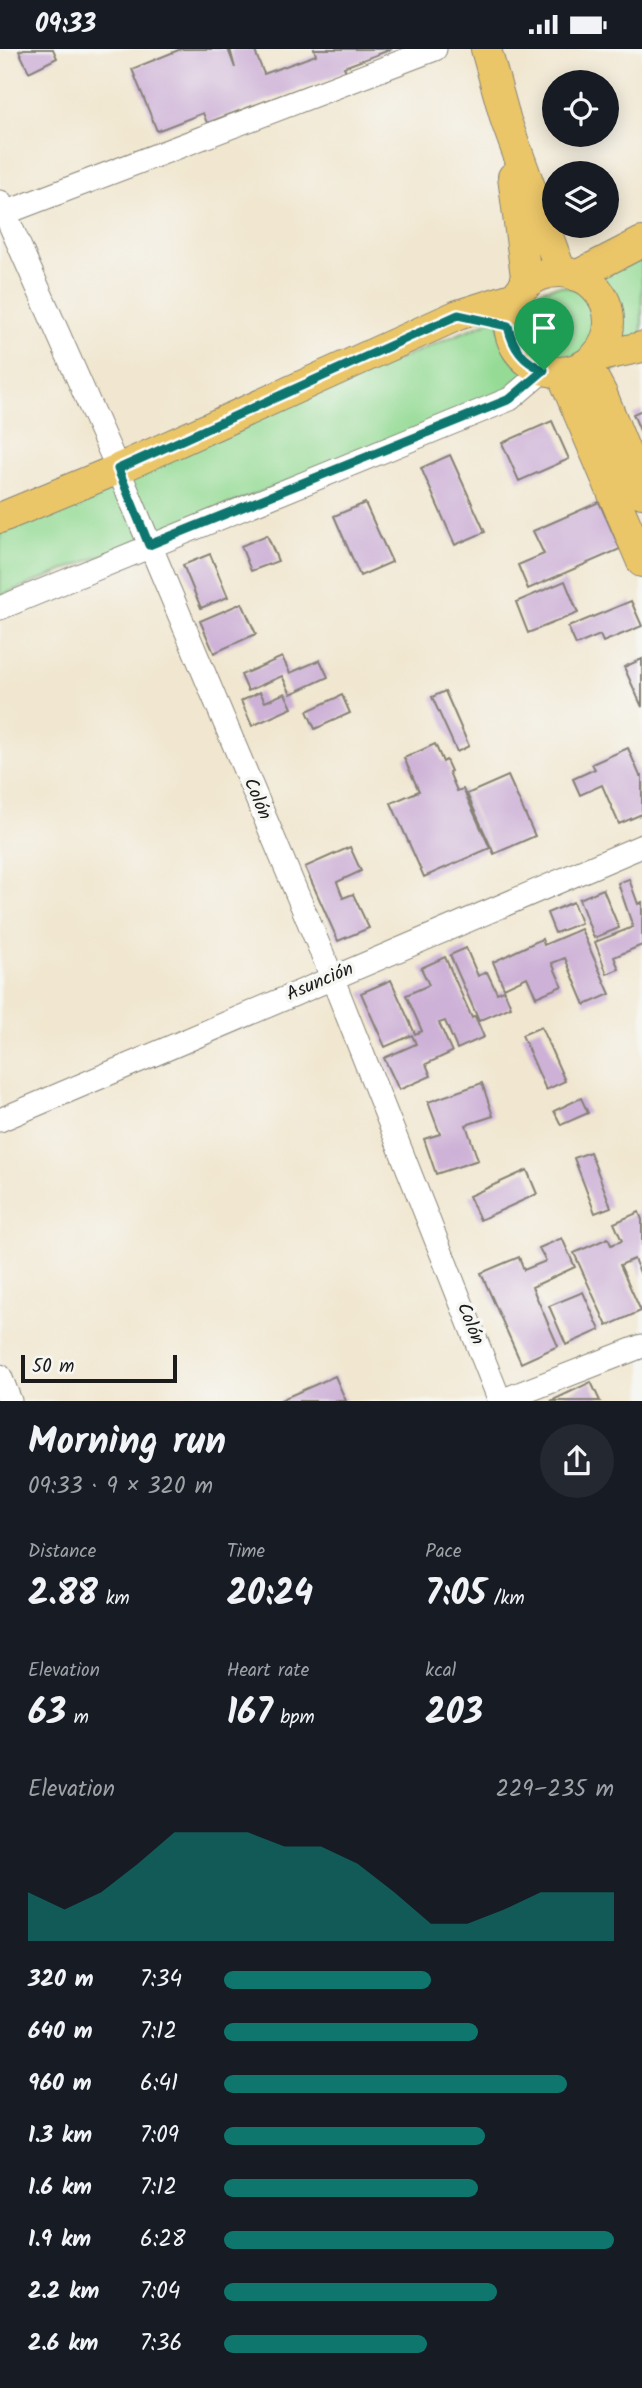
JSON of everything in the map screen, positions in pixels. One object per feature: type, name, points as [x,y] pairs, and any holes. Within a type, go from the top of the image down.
[{"type":"main road","points":[[486,49],[506,121],[569,274]]},
{"type":"main road","points":[[506,121],[521,290],[511,306],[508,326],[515,347],[563,366],[602,394],[642,493]]},
{"type":"main road","points":[[569,274],[642,242]]},
{"type":"main road","points":[[0,518],[118,469],[458,315],[521,290],[549,273],[569,274],[594,287],[608,311],[607,337],[563,366]]},
{"type":"main road","points":[[458,315],[508,326]]},
{"type":"main road","points":[[563,366],[642,347]]},
{"type":"main road","points":[[563,366],[642,562]]},
{"type":"street","points":[[2,208],[435,49]]},
{"type":"street","name":"Colón","points":[[2,208],[118,469],[332,977],[500,1401]]},
{"type":"street","points":[[0,608],[510,399],[563,366]]},
{"type":"street","name":"Asunción","points":[[0,1120],[642,846]]},
{"type":"street","points":[[500,1401],[642,1346]]},
{"type":"street","points":[[0,1376],[10,1401]]},
{"type":"green space","points":[[642,258],[642,358],[610,372],[603,360],[615,343],[614,309],[594,279]]},
{"type":"green space","points":[[560,286],[575,289],[587,297],[595,309],[598,324],[595,339],[587,351],[575,359],[560,362],[545,359],[533,351],[525,339],[522,324],[525,309],[533,297],[545,289]]},
{"type":"green space","points":[[499,317],[502,339],[510,356],[524,370],[543,380],[0,596],[0,527]]},
{"type":"building","points":[[53,49],[57,58],[29,72],[19,51]]},
{"type":"building","points":[[181,49],[228,49],[235,68],[230,49],[254,49],[264,74],[316,55],[314,49],[392,49],[344,67],[346,71],[207,123],[203,113],[157,131],[132,69]]},
{"type":"building","points":[[642,410],[642,435],[633,414]]},
{"type":"building","points":[[552,421],[569,459],[519,481],[502,443]]},
{"type":"building","points":[[450,455],[485,532],[455,545],[421,468]]},
{"type":"building","points":[[599,502],[620,549],[528,589],[518,565],[544,554],[533,531]]},
{"type":"building","points":[[365,503],[392,562],[360,576],[334,516]]},
{"type":"building","points":[[267,535],[278,561],[251,571],[241,546]]},
{"type":"building","points":[[210,554],[228,597],[201,608],[183,565]]},
{"type":"building","points":[[565,581],[578,613],[528,633],[516,602]]},
{"type":"building","points":[[631,601],[642,626],[603,642],[600,635],[576,645],[568,627]]},
{"type":"building","points":[[242,603],[256,634],[214,653],[200,621]]},
{"type":"building","points":[[282,657],[290,673],[320,660],[328,677],[291,694],[282,676],[248,691],[241,675]]},
{"type":"building","points":[[642,659],[642,707],[624,667]]},
{"type":"building","points":[[445,691],[469,746],[457,752],[432,697]]},
{"type":"building","points":[[260,692],[265,702],[285,693],[292,708],[252,726],[241,701]]},
{"type":"building","points":[[342,695],[350,713],[315,729],[307,711]]},
{"type":"building","points":[[435,744],[443,762],[446,760],[457,791],[463,789],[490,848],[424,877],[391,803],[419,791],[404,758]]},
{"type":"building","points":[[628,748],[642,776],[642,814],[619,824],[602,785],[580,795],[573,779],[595,769],[592,764]]},
{"type":"building","points":[[508,776],[535,836],[494,854],[467,794]]},
{"type":"building","points":[[350,847],[361,871],[337,882],[343,898],[353,894],[369,928],[338,941],[305,867]]},
{"type":"building","points":[[629,879],[638,904],[642,902],[642,945],[614,957],[619,969],[607,974],[595,942],[633,927],[618,883]]},
{"type":"building","points":[[603,889],[619,928],[594,938],[579,899]]},
{"type":"building","points":[[573,902],[581,923],[555,933],[547,913]]},
{"type":"building","points":[[581,929],[610,994],[585,1005],[565,958],[552,963],[562,986],[536,997],[527,977],[504,988],[493,962],[542,939],[544,945]]},
{"type":"building","points":[[466,948],[478,976],[487,972],[497,993],[504,990],[511,1007],[479,1021],[450,955]]},
{"type":"building","points":[[445,957],[472,1018],[475,1016],[484,1037],[457,1049],[445,1021],[439,1023],[452,1052],[426,1064],[431,1076],[399,1090],[384,1058],[416,1044],[412,1035],[385,1047],[361,993],[391,980],[415,1034],[422,1031],[406,995],[429,985],[421,968]]},
{"type":"building","points":[[541,1027],[565,1081],[546,1090],[522,1035]]},
{"type":"building","points":[[482,1083],[493,1116],[466,1125],[478,1160],[436,1174],[424,1139],[440,1134],[428,1102]]},
{"type":"building","points":[[581,1098],[588,1113],[561,1125],[554,1111]]},
{"type":"building","points":[[590,1152],[611,1207],[595,1213],[574,1158]]},
{"type":"building","points":[[527,1170],[537,1194],[480,1220],[469,1196]]},
{"type":"building","points":[[639,1212],[642,1220],[642,1277],[634,1259],[620,1265],[641,1311],[607,1326],[574,1253],[608,1238],[611,1245],[622,1241],[614,1223]]},
{"type":"building","points":[[562,1238],[575,1267],[532,1287],[558,1346],[521,1363],[481,1273],[519,1257],[524,1270],[546,1261],[539,1248]]},
{"type":"building","points":[[583,1292],[600,1330],[566,1345],[549,1306]]},
{"type":"building","points":[[335,1376],[346,1401],[278,1401]]},
{"type":"building","points":[[591,1382],[600,1401],[551,1401]]},
{"type":"route","points":[[458,315],[508,326],[510,337],[521,356],[544,370],[510,399],[149,545],[118,469],[458,315]]}]
